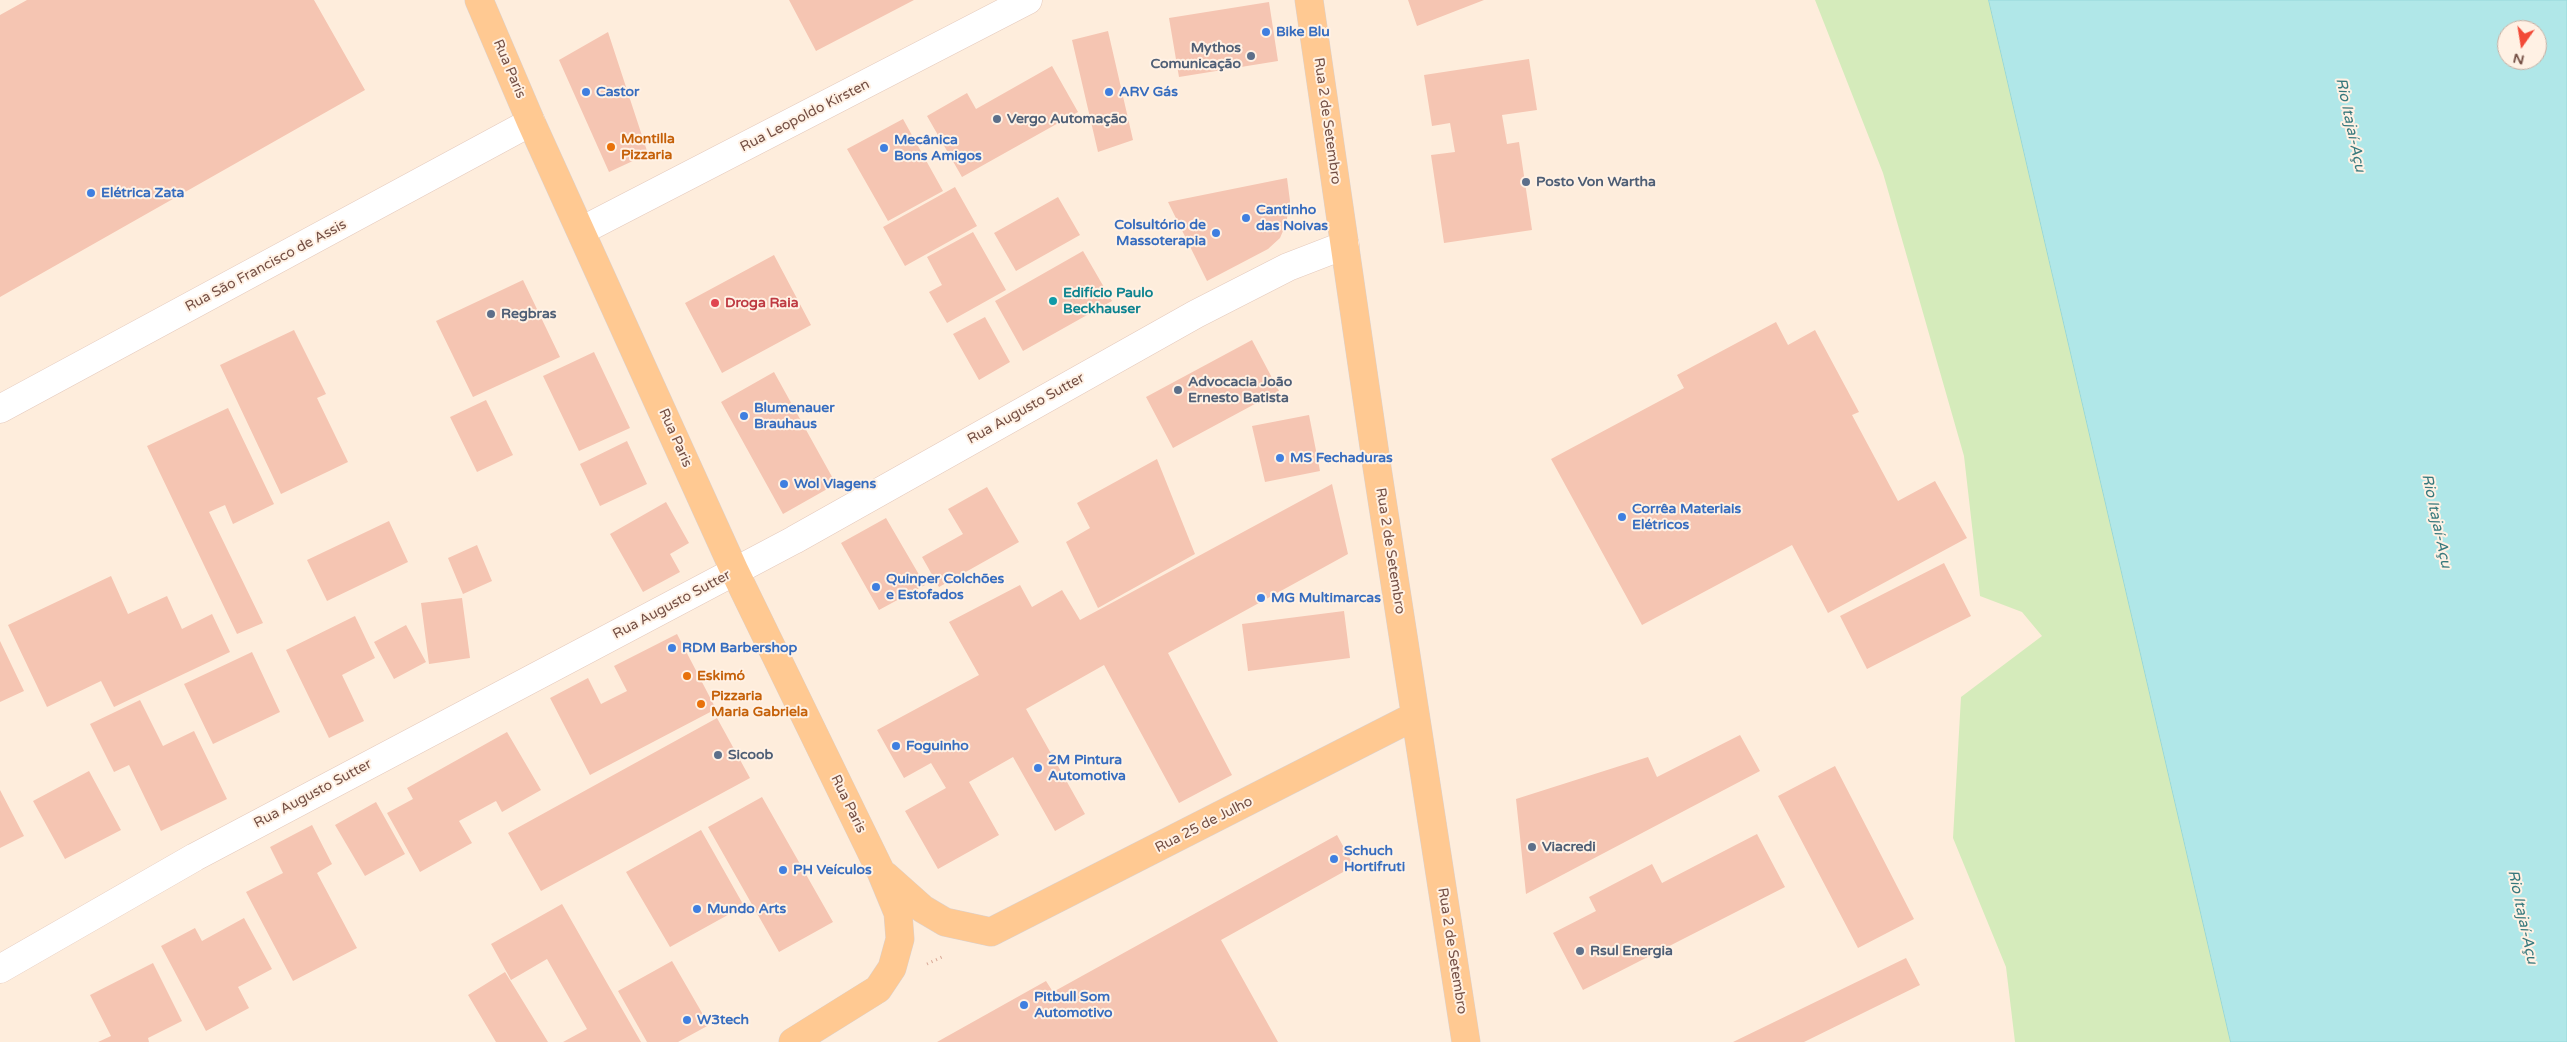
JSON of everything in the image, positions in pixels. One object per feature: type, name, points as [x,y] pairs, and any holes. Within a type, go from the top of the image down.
[{"type":"main road","name":"Rua Paris","points":[[479,0],[531,122],[735,572],[881,872],[898,913],[900,939],[892,968],[878,989],[793,1042]]},
{"type":"main road","name":"Rua 2 de Setembro","points":[[1309,0],[1415,716],[1466,1042]]},
{"type":"main road","name":"Rua 25 de Julho","points":[[991,932],[1415,716]]},
{"type":"main road","name":"Rua Paris","points":[[881,872],[907,896],[945,922],[991,932]]},
{"type":"street","name":"Rua Leopoldo Kirsten","points":[[581,231],[1028,0]]},
{"type":"street","name":"Rua São Francisco de Assis","points":[[0,410],[531,122]]},
{"type":"street","name":"Rua Augusto Sutter","points":[[0,969],[195,857],[735,572],[1196,314],[1288,267],[1345,245]]},
{"type":"path","points":[[924,966],[991,932]]},
{"type":"green space","points":[[1815,0],[1989,0],[2231,1042],[2015,1042],[2006,967],[1953,838],[1961,697],[2042,636],[2022,612],[1980,596],[1964,456],[1883,173]]},
{"type":"water","name":"Rio Itajaí-Açu","points":[[1989,0],[2567,0],[2567,1042],[2231,1042]]},
{"type":"building","name":"Elétrica Zata","points":[[27,0],[314,0],[365,90],[0,297],[0,15]]},
{"type":"building","points":[[789,0],[914,0],[816,51]]},
{"type":"building","points":[[1408,0],[1484,0],[1417,26]]},
{"type":"building","points":[[1269,2],[1278,61],[1179,77],[1169,18]]},
{"type":"building","points":[[1108,31],[1133,140],[1098,152],[1072,40]]},
{"type":"building","points":[[608,32],[648,154],[609,172],[559,60]]},
{"type":"building","points":[[1529,59],[1537,110],[1502,115],[1507,144],[1519,142],[1532,230],[1444,243],[1431,155],[1455,152],[1450,123],[1432,126],[1424,75]]},
{"type":"building","points":[[1052,66],[1078,112],[962,177],[927,116],[967,93],[976,109]]},
{"type":"building","points":[[903,119],[943,191],[888,221],[847,149]]},
{"type":"building","points":[[1287,178],[1290,201],[1286,224],[1280,238],[1268,249],[1207,281],[1168,202]]},
{"type":"building","points":[[955,187],[977,226],[905,266],[883,227]]},
{"type":"building","points":[[1058,197],[1080,235],[1016,271],[994,233]]},
{"type":"building","points":[[973,232],[1006,290],[947,323],[929,292],[942,285],[927,257]]},
{"type":"building","name":"Edifício Paulo Beckhauser","points":[[1083,251],[1112,301],[1023,351],[995,301]]},
{"type":"building","points":[[774,255],[811,325],[722,373],[685,303]]},
{"type":"building","points":[[523,280],[560,357],[473,397],[436,321]]},
{"type":"building","points":[[985,317],[1010,362],[979,380],[953,334]]},
{"type":"building","points":[[1776,322],[1788,345],[1815,330],[1859,412],[1852,415],[1898,501],[1935,481],[1967,538],[1828,613],[1792,545],[1642,625],[1551,459],[1684,388],[1677,375]]},
{"type":"building","points":[[294,330],[326,394],[317,398],[348,462],[281,494],[220,365]]},
{"type":"building","points":[[1252,340],[1279,391],[1173,448],[1146,397]]},
{"type":"building","points":[[594,352],[630,428],[579,451],[543,376]]},
{"type":"building","points":[[774,372],[836,484],[783,514],[721,402]]},
{"type":"building","points":[[486,400],[513,455],[477,472],[450,417]]},
{"type":"building","points":[[228,408],[274,504],[233,524],[225,505],[209,512],[263,623],[237,634],[147,446]]},
{"type":"building","points":[[1309,415],[1320,471],[1265,482],[1252,426]]},
{"type":"building","points":[[627,441],[647,484],[600,506],[580,464]]},
{"type":"building","points":[[1157,459],[1195,554],[1098,608],[1066,542],[1090,528],[1077,503]]},
{"type":"building","points":[[1332,484],[1348,554],[1168,653],[1232,775],[1179,803],[1104,665],[1026,709],[1085,814],[1055,831],[1013,757],[969,782],[999,835],[938,869],[905,811],[946,788],[931,763],[904,778],[877,730],[979,675],[949,622],[1020,585],[1032,607],[1062,590],[1080,620]]},
{"type":"building","points":[[987,487],[1019,542],[939,587],[922,557],[963,534],[948,509]]},
{"type":"building","points":[[666,502],[689,543],[670,554],[680,572],[643,592],[610,534]]},
{"type":"building","points":[[886,518],[925,585],[879,610],[841,543]]},
{"type":"building","points":[[389,521],[408,562],[327,601],[307,560]]},
{"type":"building","points":[[477,545],[492,581],[463,594],[448,558]]},
{"type":"building","points":[[1944,563],[1971,616],[1867,669],[1840,616]]},
{"type":"building","points":[[111,576],[128,614],[167,596],[182,629],[212,614],[230,652],[114,707],[101,681],[47,707],[8,625]]},
{"type":"building","points":[[462,598],[470,658],[429,664],[421,603]]},
{"type":"building","points":[[1344,611],[1350,658],[1248,671],[1242,624]]},
{"type":"building","points":[[355,616],[375,658],[342,675],[364,721],[329,738],[286,650]]},
{"type":"building","points":[[406,625],[426,662],[394,679],[374,642]]},
{"type":"building","points":[[677,634],[716,709],[590,775],[550,698],[588,678],[601,704],[627,691],[614,666]]},
{"type":"building","points":[[0,641],[24,691],[0,702]]},
{"type":"building","points":[[252,652],[280,712],[213,744],[184,684]]},
{"type":"building","points":[[140,700],[163,746],[194,731],[227,799],[161,831],[129,765],[114,772],[90,724]]},
{"type":"building","points":[[717,718],[750,778],[541,891],[508,833]]},
{"type":"building","points":[[507,732],[541,790],[502,812],[496,801],[459,821],[472,843],[420,872],[387,813],[413,799],[407,788]]},
{"type":"building","points":[[1740,735],[1760,771],[1526,894],[1516,799],[1648,757],[1657,777]]},
{"type":"building","points":[[1835,766],[1914,919],[1858,948],[1778,796]]},
{"type":"building","points":[[89,771],[121,830],[65,859],[33,801]]},
{"type":"building","points":[[0,790],[24,836],[0,848]]},
{"type":"building","points":[[762,797],[833,922],[779,952],[708,827]]},
{"type":"building","points":[[376,802],[405,854],[365,876],[335,825]]},
{"type":"building","points":[[312,825],[332,864],[317,873],[357,948],[293,981],[246,892],[283,873],[270,847]]},
{"type":"building","points":[[701,830],[744,906],[670,947],[626,872]]},
{"type":"building","points":[[1757,834],[1785,887],[1583,990],[1553,933],[1596,911],[1589,897],[1652,864],[1662,883]]},
{"type":"building","points":[[1337,835],[1354,866],[1221,940],[1278,1042],[937,1042],[1046,981],[1053,992]]},
{"type":"building","points":[[562,904],[641,1042],[563,1042],[587,1029],[547,959],[511,980],[491,944]]},
{"type":"building","points":[[244,918],[272,969],[238,987],[249,1008],[206,1031],[161,946],[195,928],[202,941]]},
{"type":"building","points":[[1906,958],[1920,985],[1804,1042],[1733,1042]]},
{"type":"building","points":[[672,961],[709,1025],[678,1042],[647,1042],[618,991]]},
{"type":"building","points":[[153,963],[182,1021],[148,1038],[149,1042],[98,1042],[111,1036],[90,995]]},
{"type":"building","points":[[505,972],[548,1042],[496,1042],[468,995]]},
{"type":"place","name":"Bike Blu","points":[[1266,32]]},
{"type":"place","name":"Mythos Comunicação","points":[[1251,56]]},
{"type":"place","name":"Castor","points":[[586,92]]},
{"type":"place","name":"ARV Gás","points":[[1109,92]]},
{"type":"place","name":"Vergo Automação","points":[[997,119]]},
{"type":"place","name":"Montilla Pizzaria","points":[[611,147]]},
{"type":"place","name":"Mecânica Bons Amigos","points":[[884,148]]},
{"type":"place","name":"Posto Von Wartha","points":[[1526,182]]},
{"type":"place","name":"Elétrica Zata","points":[[91,193]]},
{"type":"place","name":"Cantinho das Noivas","points":[[1246,218]]},
{"type":"place","name":"Colsultório de Massoterapia","points":[[1216,233]]},
{"type":"place","name":"Edifício Paulo Beckhauser","points":[[1053,301]]},
{"type":"place","name":"Droga Raia","points":[[715,303]]},
{"type":"place","name":"Regbras","points":[[491,314]]},
{"type":"place","name":"Advocacia João Ernesto Batista","points":[[1178,390]]},
{"type":"place","name":"Blumenauer Brauhaus","points":[[744,416]]},
{"type":"place","name":"MS Fechaduras","points":[[1280,458]]},
{"type":"place","name":"Wol Viagens","points":[[784,484]]},
{"type":"place","name":"Corrêa Materiais Elétricos","points":[[1622,517]]},
{"type":"place","name":"Quinper Colchões e Estofados","points":[[876,587]]},
{"type":"place","name":"MG Multimarcas","points":[[1261,598]]},
{"type":"place","name":"RDM Barbershop","points":[[672,648]]},
{"type":"place","name":"Eskimó","points":[[687,676]]},
{"type":"place","name":"Pizzaria Maria Gabriela","points":[[701,704]]},
{"type":"place","name":"Foguinho","points":[[896,746]]},
{"type":"place","name":"Sicoob","points":[[718,755]]},
{"type":"place","name":"2M Pintura Automotiva","points":[[1038,768]]},
{"type":"place","name":"Viacredi","points":[[1532,847]]},
{"type":"place","name":"Schuch Hortifruti","points":[[1334,859]]},
{"type":"place","name":"PH Veículos","points":[[783,870]]},
{"type":"place","name":"Mundo Arts","points":[[697,909]]},
{"type":"place","name":"Rsul Energia","points":[[1580,951]]},
{"type":"place","name":"Pitbull Som Automotivo","points":[[1024,1005]]},
{"type":"place","name":"W3tech","points":[[687,1020]]}]
